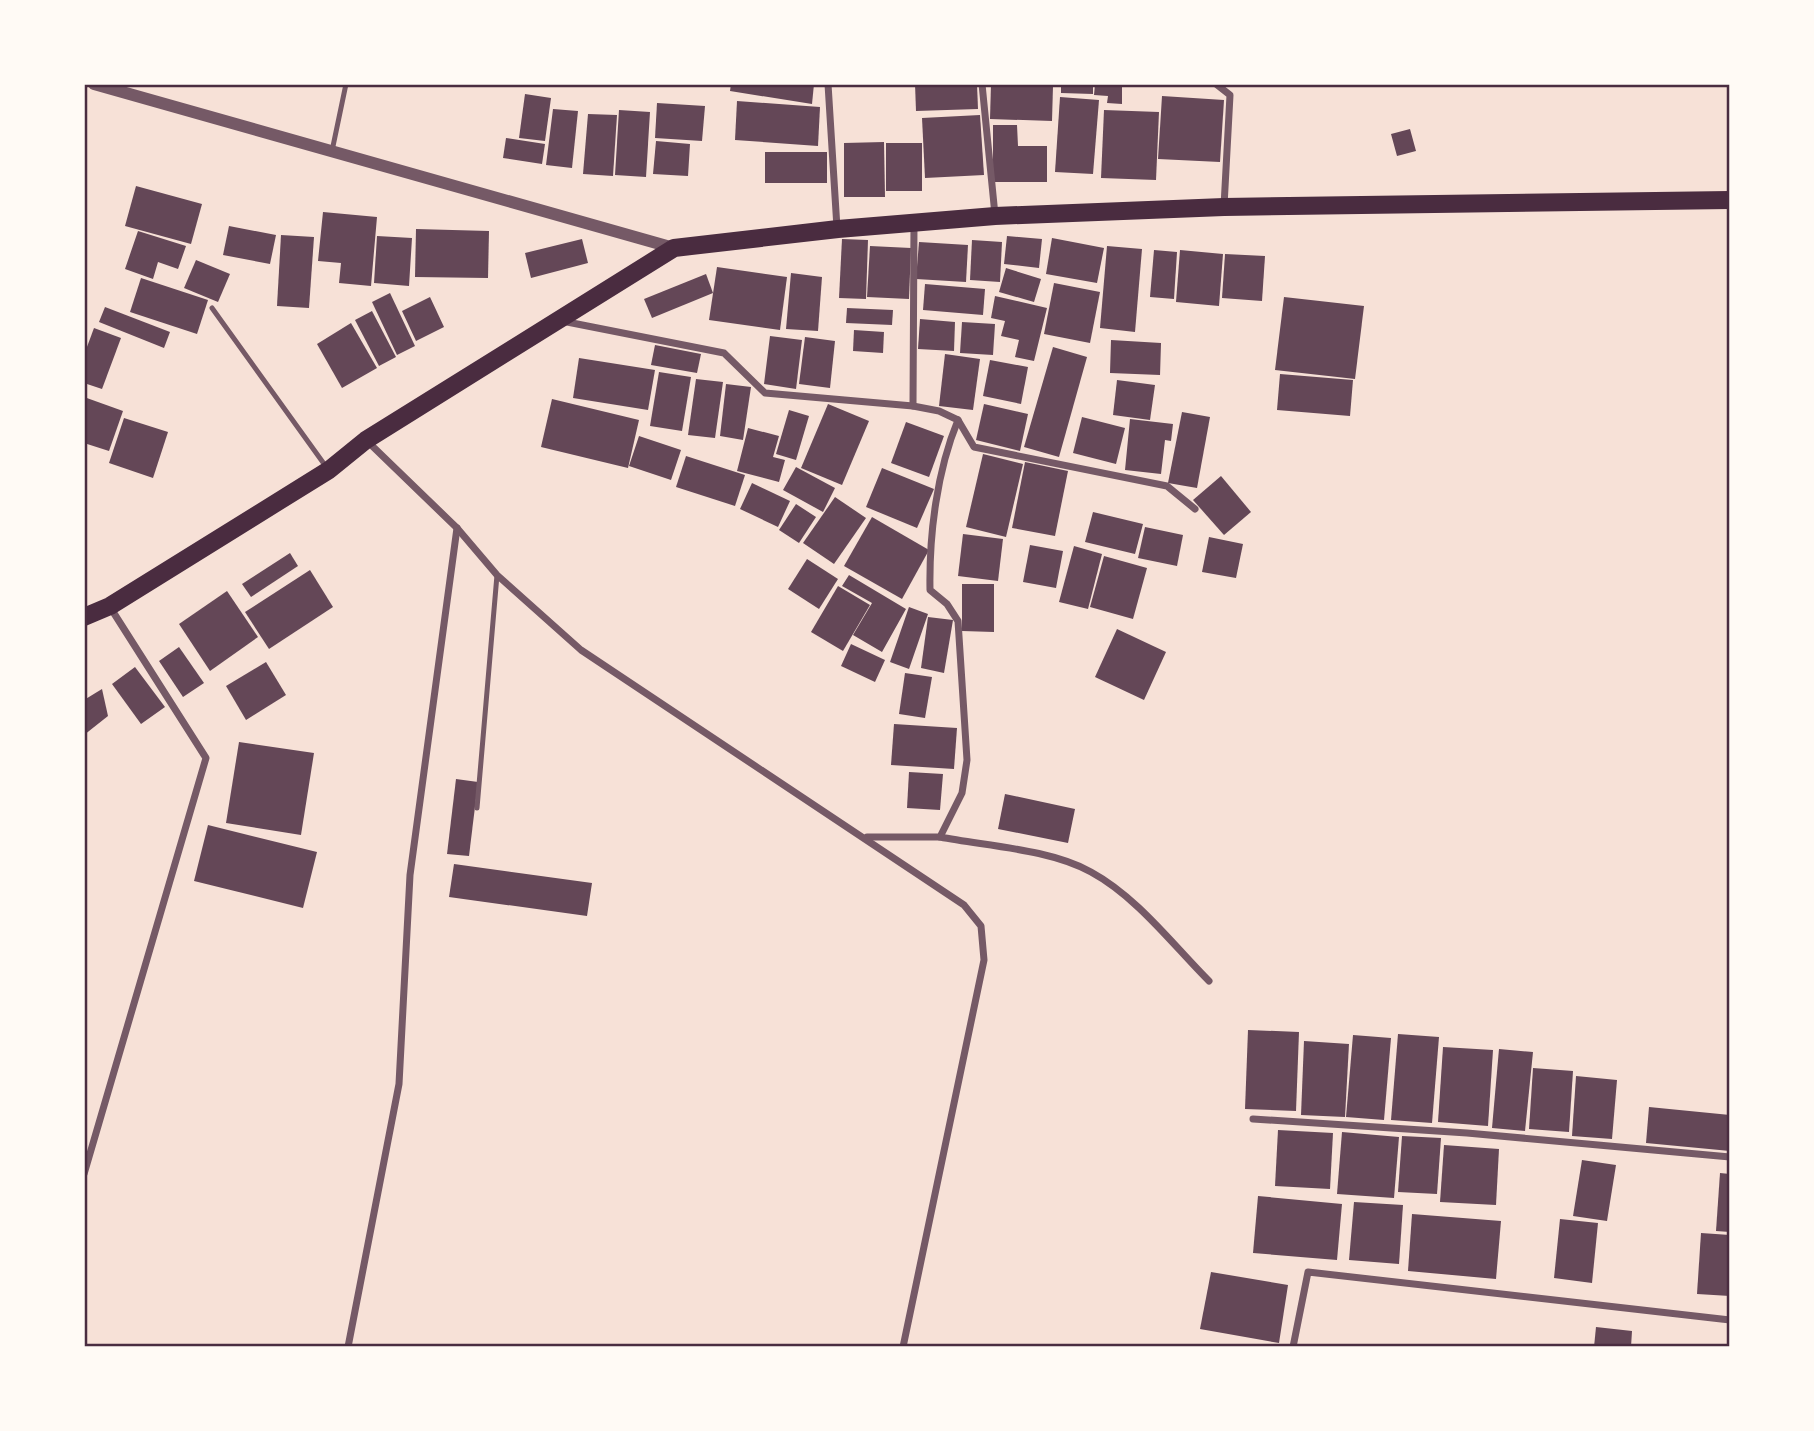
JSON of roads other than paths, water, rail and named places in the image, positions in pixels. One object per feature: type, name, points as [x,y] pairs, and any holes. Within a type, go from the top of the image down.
[{"type":"main road","points":[[84,617],[110,606],[328,470],[366,440],[554,319],[674,248],[838,229],[995,216],[1224,207],[1730,200]]},
{"type":"street","points":[[94,84],[674,248]]},
{"type":"street","points":[[828,84],[838,229]]},
{"type":"street","points":[[982,84],[995,216]]},
{"type":"street","points":[[1216,84],[1230,95],[1224,207]]},
{"type":"street","points":[[914,223],[914,406]]},
{"type":"street","points":[[554,319],[724,354],[765,393],[914,406],[939,411],[958,420],[974,447],[1167,486],[1195,509]]},
{"type":"street","points":[[940,837],[962,793],[967,760],[958,621],[947,604],[930,590],[930,564],[943,461],[958,420]]},
{"type":"street","points":[[366,440],[457,528],[497,575],[581,650],[866,837],[964,905],[981,926],[984,960],[904,1347]]},
{"type":"street","points":[[348,1347],[399,1084],[410,876],[457,528]]},
{"type":"street","points":[[84,1174],[206,758],[110,606]]},
{"type":"street","points":[[866,837],[940,837],[1049,857],[1091,872],[1123,895],[1209,981]]},
{"type":"street","points":[[1253,1119],[1467,1133],[1730,1157]]},
{"type":"street","points":[[1293,1347],[1308,1272],[1730,1320]]},
{"type":"lane","points":[[332,151],[346,84]]},
{"type":"lane","points":[[212,308],[328,470]]},
{"type":"lane","points":[[477,808],[497,575]]}]
